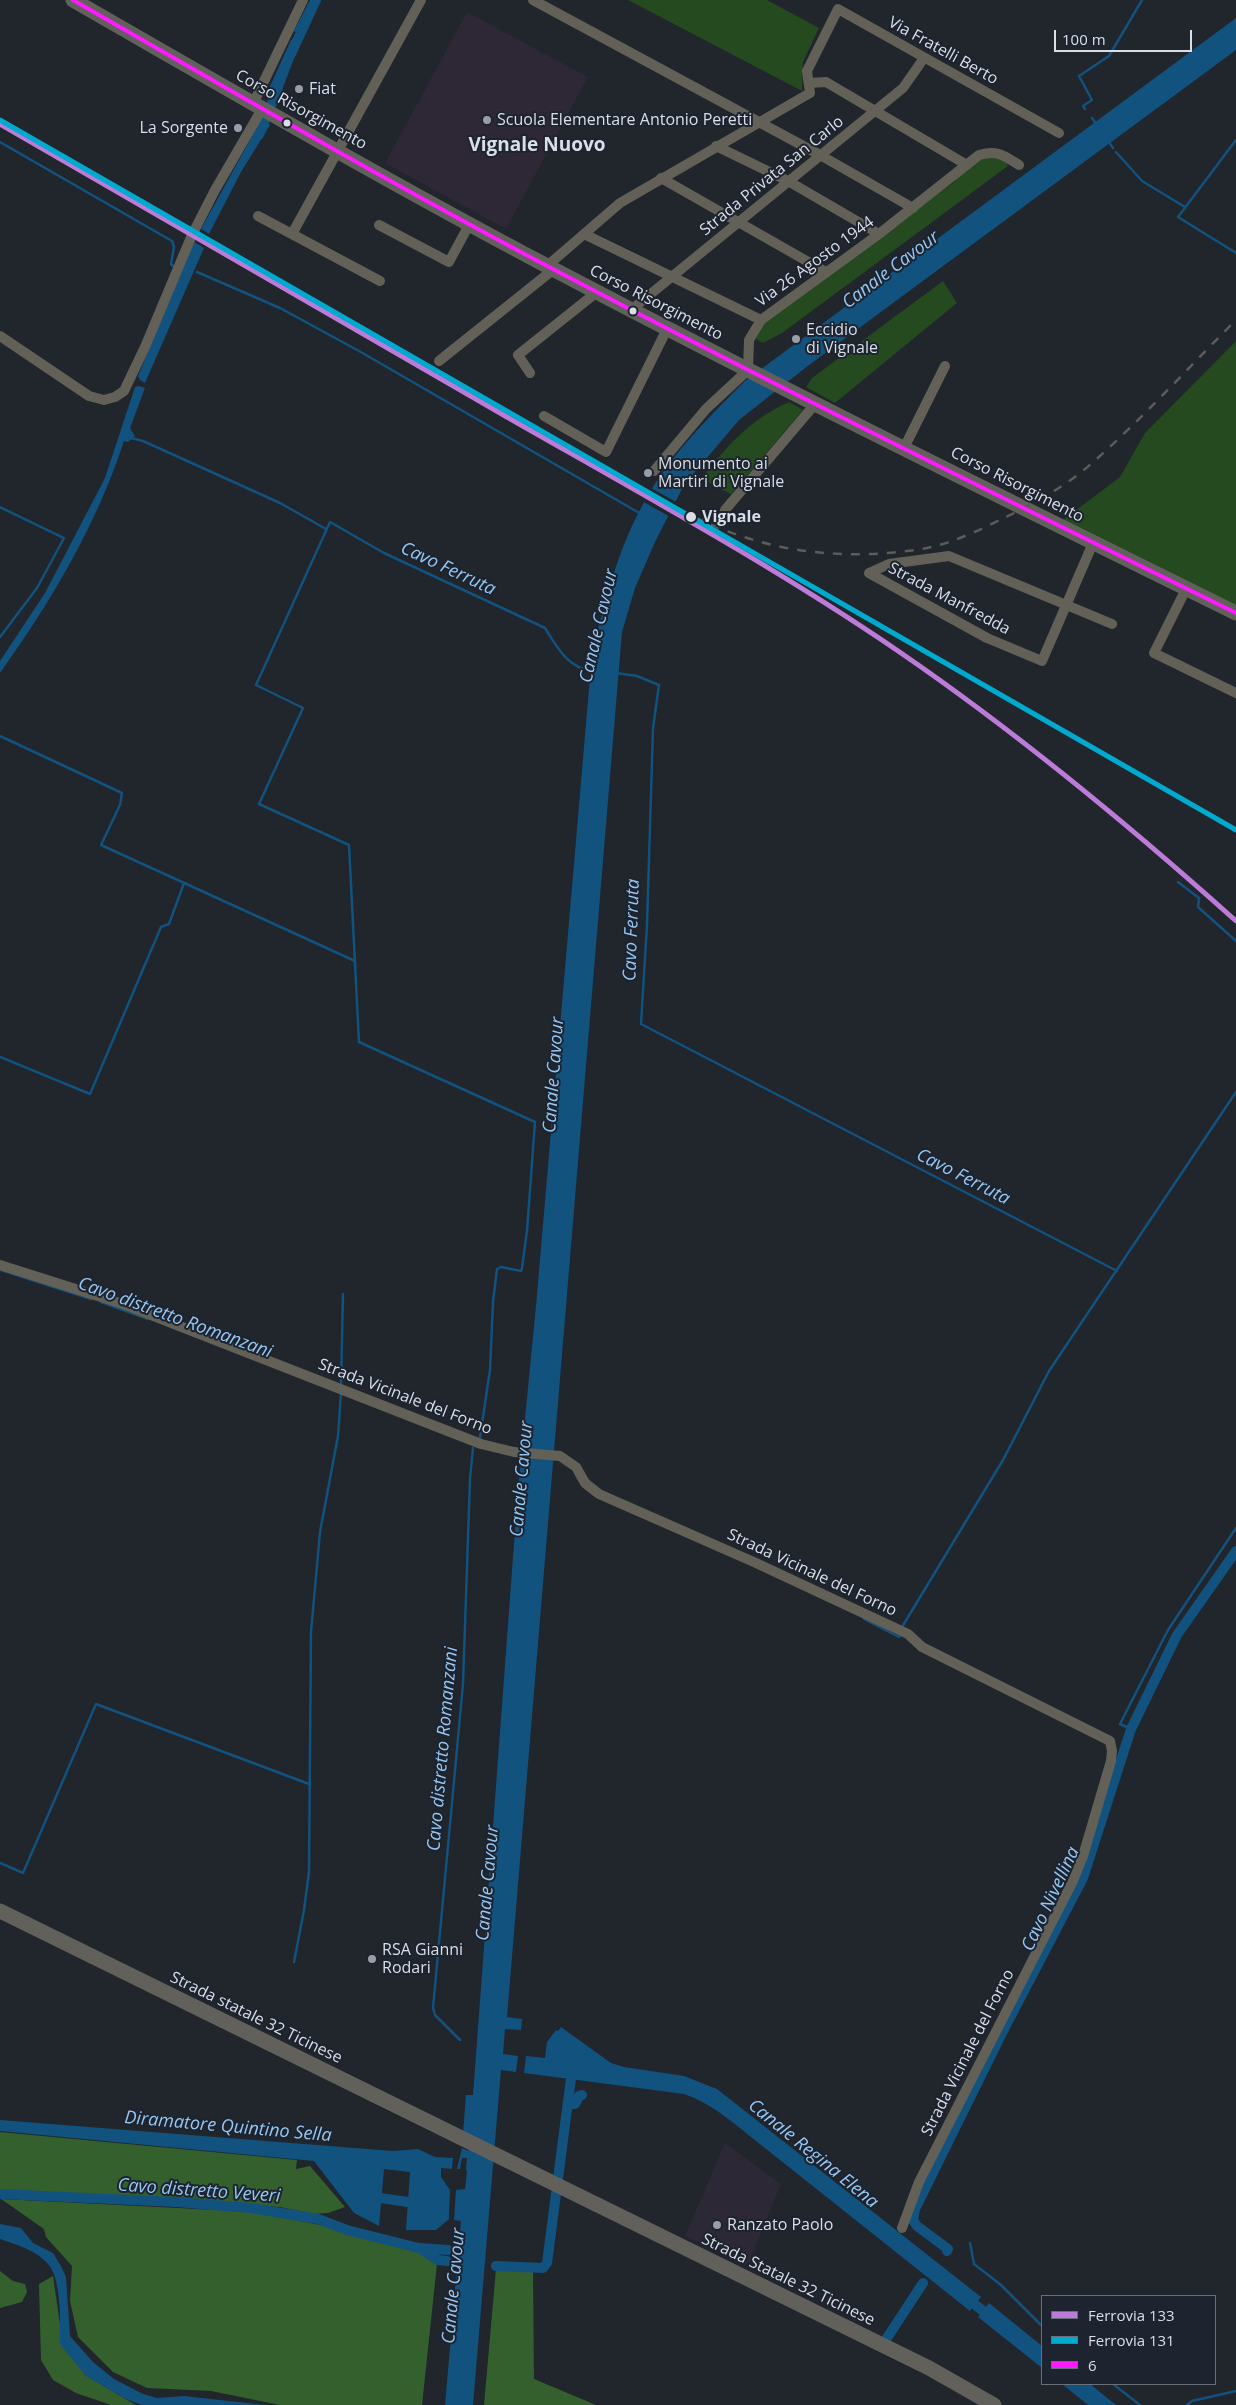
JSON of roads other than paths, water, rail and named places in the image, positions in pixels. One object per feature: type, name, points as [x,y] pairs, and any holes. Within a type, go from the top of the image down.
[{"type":"main road","name":"Corso Risorgimento","points":[[73,0],[263,110],[550,268],[750,371],[1236,613]]},
{"type":"main road","name":"Strada statale 32 Ticinese","points":[[0,1911],[549,2182]]},
{"type":"main road","name":"Strada Statale 32 Ticinese","points":[[549,2182],[936,2372],[994,2405]]},
{"type":"street","points":[[0,336],[89,396],[104,400],[116,397],[124,390],[145,347],[192,235],[215,190],[263,110],[303,0]]},
{"type":"street","points":[[292,234],[421,0]]},
{"type":"street","points":[[533,0],[820,155],[913,208]]},
{"type":"street","name":"Via Fratelli Berto","points":[[759,122],[810,93],[807,71],[838,9],[1059,133]]},
{"type":"street","name":"Strada Privata San Carlo","points":[[631,310],[902,88],[924,58]]},
{"type":"street","points":[[808,83],[826,82],[874,112],[967,165]]},
{"type":"street","points":[[438,361],[550,268],[584,234],[620,204],[661,178],[759,122]]},
{"type":"street","points":[[716,146],[788,182],[879,234]]},
{"type":"street","name":"Via 26 Agosto 1944","points":[[750,371],[749,340],[761,320],[879,234],[979,155],[992,152],[1003,155],[1019,165]]},
{"type":"street","points":[[661,178],[826,272]]},
{"type":"street","points":[[258,216],[380,281]]},
{"type":"street","points":[[380,226],[449,262],[470,223]]},
{"type":"street","points":[[584,234],[761,320]]},
{"type":"street","points":[[530,373],[518,355],[597,292]]},
{"type":"street","points":[[544,416],[606,452],[667,329]]},
{"type":"street","points":[[904,448],[945,366]]},
{"type":"street","points":[[654,471],[706,409],[750,371]]},
{"type":"street","points":[[725,510],[816,403]]},
{"type":"street","name":"Strada Manfredda","points":[[1093,543],[1066,606],[1042,661],[987,638],[869,573],[889,564],[949,556],[1066,606],[1112,624]]},
{"type":"street","points":[[1186,588],[1154,653],[1236,693]]},
{"type":"street","name":"Strada Vicinale del Forno","points":[[0,1265],[124,1304],[477,1442],[514,1452],[560,1456],[576,1467],[585,1483],[599,1494],[756,1563],[901,1631],[922,1647],[1110,1741],[1112,1751],[1097,1810],[1073,1881],[919,2182],[902,2228]]},
{"type":"water","points":[[310,0],[321,0],[303,37],[294,31]]},
{"type":"water","name":"Canale Cavour","points":[[1236,18],[1236,50],[809,365],[739,420],[684,485],[655,542],[635,588],[622,632],[507,2017],[522,2019],[521,2030],[505,2029],[503,2054],[518,2056],[516,2072],[501,2070],[473,2405],[445,2405],[461,2221],[454,2220],[456,2190],[465,2189],[467,2158],[462,2158],[460,2169],[457,2169],[462,2148],[469,2151],[470,2136],[463,2133],[466,2095],[473,2095],[518,1490],[536,1306],[592,654],[617,562],[640,510],[661,474],[687,441],[745,381]]},
{"type":"water","points":[[291,40],[300,43],[277,103],[266,95]]},
{"type":"water","points":[[261,120],[270,125],[241,172],[209,234],[201,229]]},
{"type":"water","points":[[194,242],[204,248],[145,383],[138,376]]},
{"type":"water","points":[[135,387],[145,388],[130,428],[135,436],[128,442],[124,441],[100,502],[71,562],[55,590],[0,673],[0,661],[45,593],[105,478]]},
{"type":"water","points":[[561,2027],[611,2063],[624,2067],[684,2076],[717,2089],[981,2297],[970,2311],[731,2121],[701,2101],[684,2094],[524,2073],[526,2056],[545,2058],[547,2042],[556,2030],[558,2031]]},
{"type":"water","points":[[0,2120],[393,2151],[418,2149],[435,2157],[453,2158],[452,2169],[441,2168],[441,2177],[450,2190],[449,2219],[436,2230],[406,2230],[410,2172],[384,2169],[379,2226],[354,2213],[314,2161],[0,2131]]},
{"type":"water","points":[[0,2224],[21,2228],[33,2243],[53,2253],[66,2277],[70,2336],[93,2362],[114,2379],[143,2394],[157,2398],[184,2396],[265,2405],[142,2405],[128,2400],[86,2376],[60,2344],[58,2291],[53,2271],[38,2255],[26,2248],[0,2239]]},
{"type":"water","points":[[989,2303],[1041,2345],[1041,2367],[978,2317]]},
{"type":"water","points":[[1063,2385],[1091,2385],[1116,2405],[1088,2405]]},
{"type":"waterway","points":[[291,54],[316,0]]},
{"type":"waterway","points":[[1085,109],[1083,106],[1092,100],[1079,76],[1109,56],[1142,0]]},
{"type":"waterway","points":[[259,135],[278,88]]},
{"type":"waterway","points":[[1092,118],[1096,124]]},
{"type":"waterway","points":[[1236,140],[1178,217],[1236,253]]},
{"type":"waterway","points":[[1108,141],[1113,148]]},
{"type":"waterway","points":[[0,142],[172,241],[174,247],[171,264],[173,266]]},
{"type":"waterway","points":[[1116,152],[1142,181],[1185,207]]},
{"type":"waterway","points":[[197,272],[280,308],[359,351],[641,514]]},
{"type":"waterway","name":"Cavo distretto Romanzani","points":[[131,438],[143,441],[280,503],[326,529]]},
{"type":"waterway","name":"Cavo distretto Romanzani","points":[[0,507],[64,538],[37,588],[0,637]]},
{"type":"waterway","name":"Cavo distretto Romanzani","points":[[478,1441],[490,1370],[493,1302],[497,1269],[501,1267],[521,1271],[522,1268],[527,1231],[535,1122],[359,1042],[349,845],[259,804],[303,708],[256,685],[330,522],[384,553],[545,628],[570,662],[593,671]]},
{"type":"waterway","name":"Cavo Ferruta","points":[[616,673],[637,676],[659,685],[653,728],[647,925],[641,1024],[1117,1271]]},
{"type":"waterway","name":"Cavo distretto Romanzani","points":[[0,736],[122,793],[120,805],[101,845],[355,961]]},
{"type":"waterway","points":[[1178,882],[1199,898],[1198,907],[1236,941]]},
{"type":"waterway","name":"Cavo distretto Romanzani","points":[[0,1057],[90,1094],[161,927],[169,924],[184,883]]},
{"type":"waterway","points":[[902,1627],[1003,1460],[1049,1371],[1236,1092]]},
{"type":"waterway","name":"Cavo distretto Romanzani","points":[[1,1270],[91,1299]]},
{"type":"waterway","name":"Cavo distretto Romanzani","points":[[341,1385],[343,1294]]},
{"type":"waterway","name":"Cavo distretto Romanzani","points":[[101,1302],[148,1319]]},
{"type":"waterway","name":"Cavo distretto Romanzani","points":[[294,1962],[309,1872],[311,1632],[320,1532],[338,1436],[341,1393]]},
{"type":"waterway","name":"Cavo distretto Romanzani","points":[[460,2040],[435,2015],[433,2008],[463,1684],[470,1479],[473,1448]]},
{"type":"waterway","points":[[1131,1729],[1120,1724],[1168,1630],[1236,1528]]},
{"type":"waterway","name":"Cavo Nivellina","points":[[947,2251],[948,2249],[917,2226],[913,2220],[915,2209],[1002,2033],[1083,1878],[1131,1729],[1177,1635],[1236,1551]]},
{"type":"waterway","points":[[864,1619],[899,1637],[901,1633]]},
{"type":"waterway","name":"Cavo distretto Romanzani","points":[[0,1863],[23,1873],[96,1704],[309,1784]]},
{"type":"waterway","name":"Cavo distretto Veveri","points":[[496,2266],[543,2268],[547,2263],[572,2071]]},
{"type":"waterway","name":"Cavo Nivellina","points":[[568,2104],[575,2104],[579,2096],[582,2095]]},
{"type":"waterway","points":[[370,2193],[374,2197],[421,2204]]},
{"type":"waterway","name":"Cavo distretto Veveri","points":[[0,2194],[176,2202],[251,2208],[318,2219],[347,2230],[419,2248],[438,2260],[447,2261]]},
{"type":"waterway","points":[[970,2243],[974,2264],[1001,2285],[1041,2325]]},
{"type":"waterway","name":"Canale Cavour","points":[[420,2248],[448,2250]]},
{"type":"waterway","points":[[887,2338],[923,2283]]},
{"type":"waterway","name":"Canale Regina Elena","points":[[964,2296],[992,2318]]},
{"type":"waterway","points":[[1114,2385],[1140,2405]]},
{"type":"waterway","points":[[1187,2405],[1192,2401],[1236,2391]]},
{"type":"railway","points":[[678,510],[717,527],[764,543],[833,554],[880,554],[927,548],[947,543],[979,530],[1030,505],[1082,472],[1165,393],[1236,320]]},
{"type":"railway","points":[[711,532],[748,550]]},
{"type":"rail line","name":"131","points":[[0,120],[1236,830]]},
{"type":"rail line","name":"133","points":[[0,124],[805,590],[901,653],[1031,748],[1114,815],[1236,921]]},
{"type":"place","name":"Fiat","points":[[299,89]]},
{"type":"place","name":"Scuola Elementare Antonio Peretti","points":[[487,120]]},
{"type":"place","name":"La Sorgente","points":[[238,128]]},
{"type":"place","name":"Eccidio di Vignale","points":[[796,339]]},
{"type":"place","name":"Monumento ai Martiri di Vignale","points":[[648,473]]},
{"type":"place","name":"Vignale","points":[[691,517]]},
{"type":"place","name":"RSA Gianni Rodari","points":[[372,1959]]},
{"type":"place","name":"Ranzato Paolo","points":[[717,2225]]},
{"type":"district","name":"Vignale Nuovo","points":[[537,146]]},
{"type":"water label","name":"Diramatore Quintino Sella","points":[[228,2127]]}]
